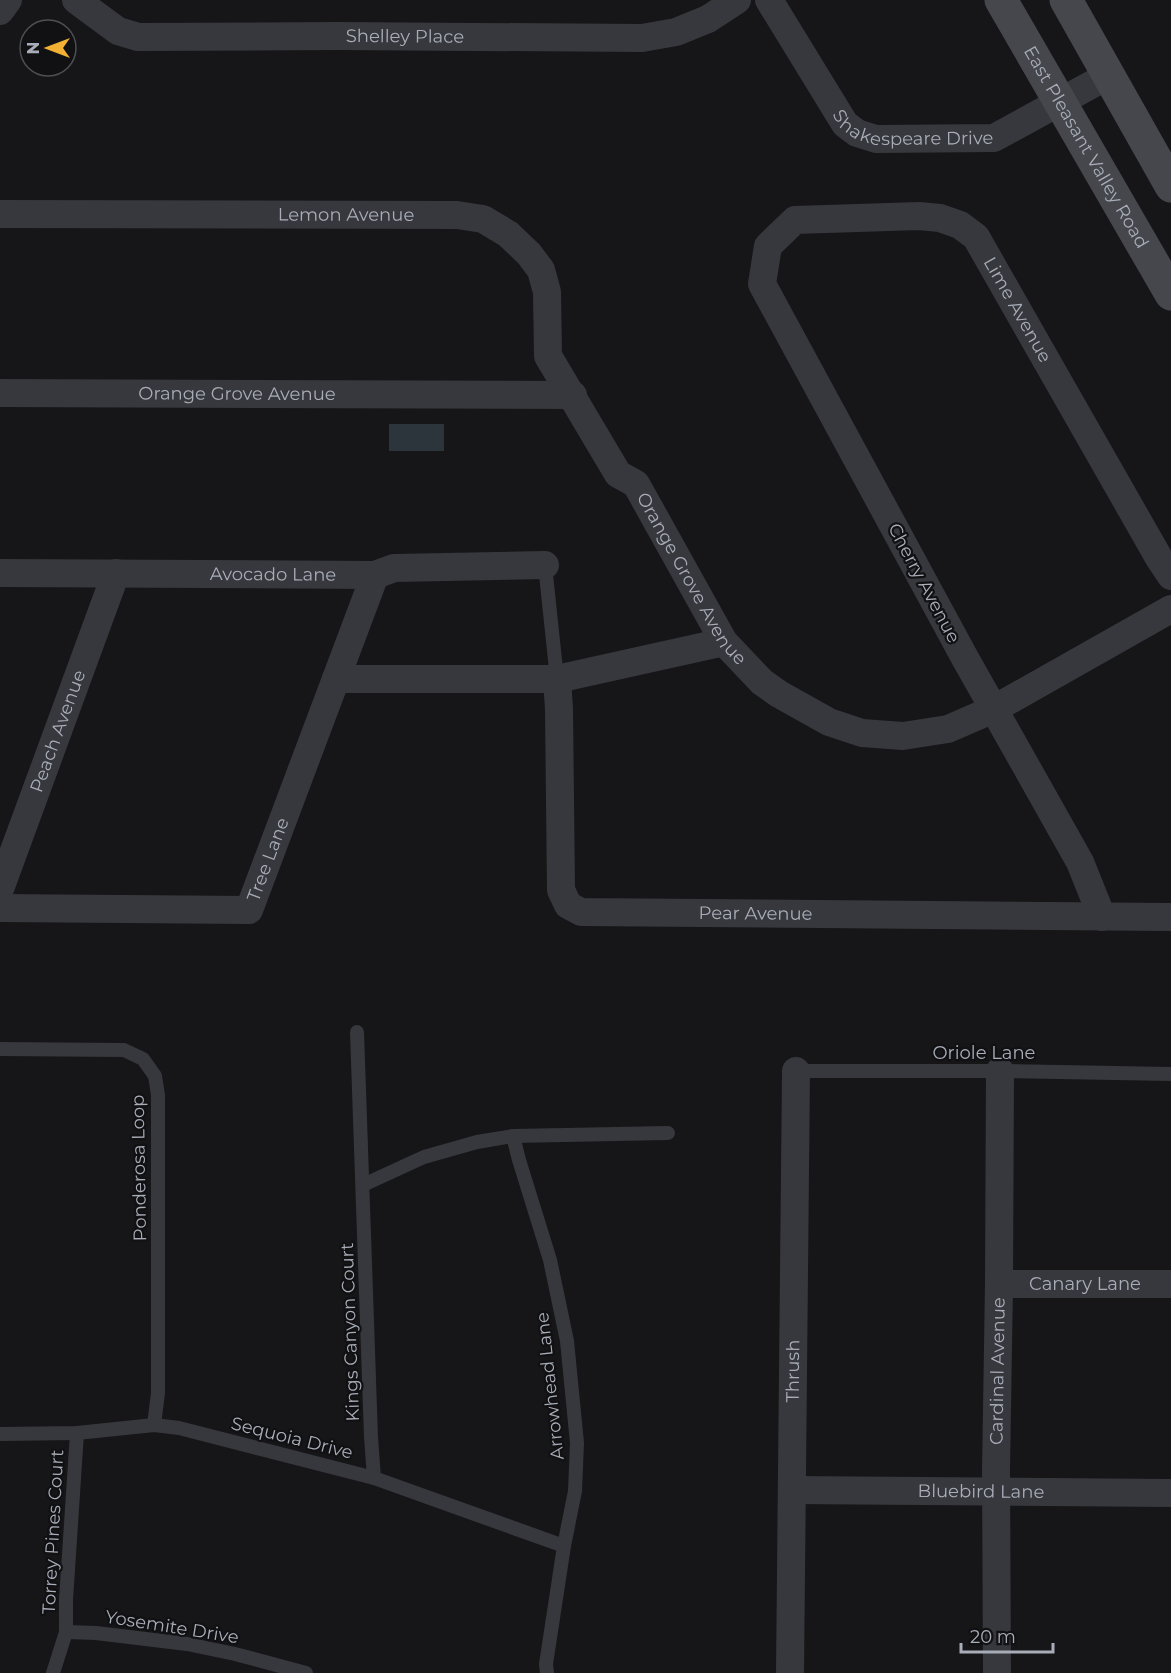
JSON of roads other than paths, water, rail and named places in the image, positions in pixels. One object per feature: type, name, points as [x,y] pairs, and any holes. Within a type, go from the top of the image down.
[{"type":"main road","name":"East Pleasant Valley Road","points":[[1001,0],[1171,294]]},
{"type":"main road","points":[[1066,0],[1171,186]]},
{"type":"street","points":[[0,11],[8,0]]},
{"type":"street","name":"Shelley Place","points":[[76,0],[118,31],[138,38],[161,36],[642,38],[676,32],[708,19],[737,0]]},
{"type":"street","name":"Shakespeare Drive","points":[[769,0],[845,124],[856,133],[876,139],[994,138],[1109,75]]},
{"type":"street","name":"Lemon Avenue","points":[[0,214],[457,215],[483,219],[508,234],[529,254],[541,270],[547,292],[548,356],[573,395]]},
{"type":"street","name":"Lime Avenue","points":[[768,246],[795,220],[919,216],[940,218],[960,225],[976,237],[1171,576]]},
{"type":"street","name":"Cherry Avenue","points":[[768,246],[762,284],[959,648],[1080,862],[1102,916]]},
{"type":"street","name":"Orange Grove Avenue","points":[[0,393],[573,395],[618,474],[636,484],[724,642],[762,682],[779,694],[829,722],[862,733],[903,736],[948,729],[994,709],[1171,609]]},
{"type":"street","name":"Avocado Lane","points":[[0,573],[375,575],[394,568],[545,565]]},
{"type":"street","name":"Peach Avenue","points":[[0,889],[116,573]]},
{"type":"street","name":"Tree Lane","points":[[0,908],[249,910],[375,575]]},
{"type":"street","points":[[336,679],[557,679],[724,642]]},
{"type":"street","name":"Pear Avenue","points":[[557,679],[561,890],[568,905],[581,912],[1171,917]]},
{"type":"street","name":"Thrush","points":[[790,1673],[796,1071]]},
{"type":"street","name":"Cardinal Avenue","points":[[997,1673],[996,1492],[1000,1071]]},
{"type":"street","name":"Canary Lane","points":[[999,1284],[1171,1284]]},
{"type":"street","name":"Bluebird Lane","points":[[792,1490],[1171,1493]]},
{"type":"lane","points":[[545,565],[557,679]]},
{"type":"lane","name":"Kings Canyon Court","points":[[357,1032],[374,1478]]},
{"type":"lane","name":"Ponderosa Loop","points":[[0,1048],[124,1050],[143,1059],[154,1076],[158,1095],[158,1393],[154,1425]]},
{"type":"lane","name":"Oriole Lane","points":[[796,1071],[1171,1074]]},
{"type":"lane","points":[[363,1185],[424,1157],[477,1142],[513,1136],[668,1133]]},
{"type":"lane","name":"Arrowhead Lane","points":[[513,1136],[550,1260],[567,1341],[577,1443],[575,1491],[564,1546],[546,1664],[547,1673]]},
{"type":"lane","name":"Sequoia Drive","points":[[0,1434],[77,1433],[154,1425],[179,1428],[374,1478],[564,1546]]},
{"type":"lane","name":"Torrey Pines Court","points":[[53,1673],[66,1632],[77,1433]]},
{"type":"lane","name":"Yosemite Drive","points":[[66,1632],[96,1633],[187,1644],[306,1673]]}]
